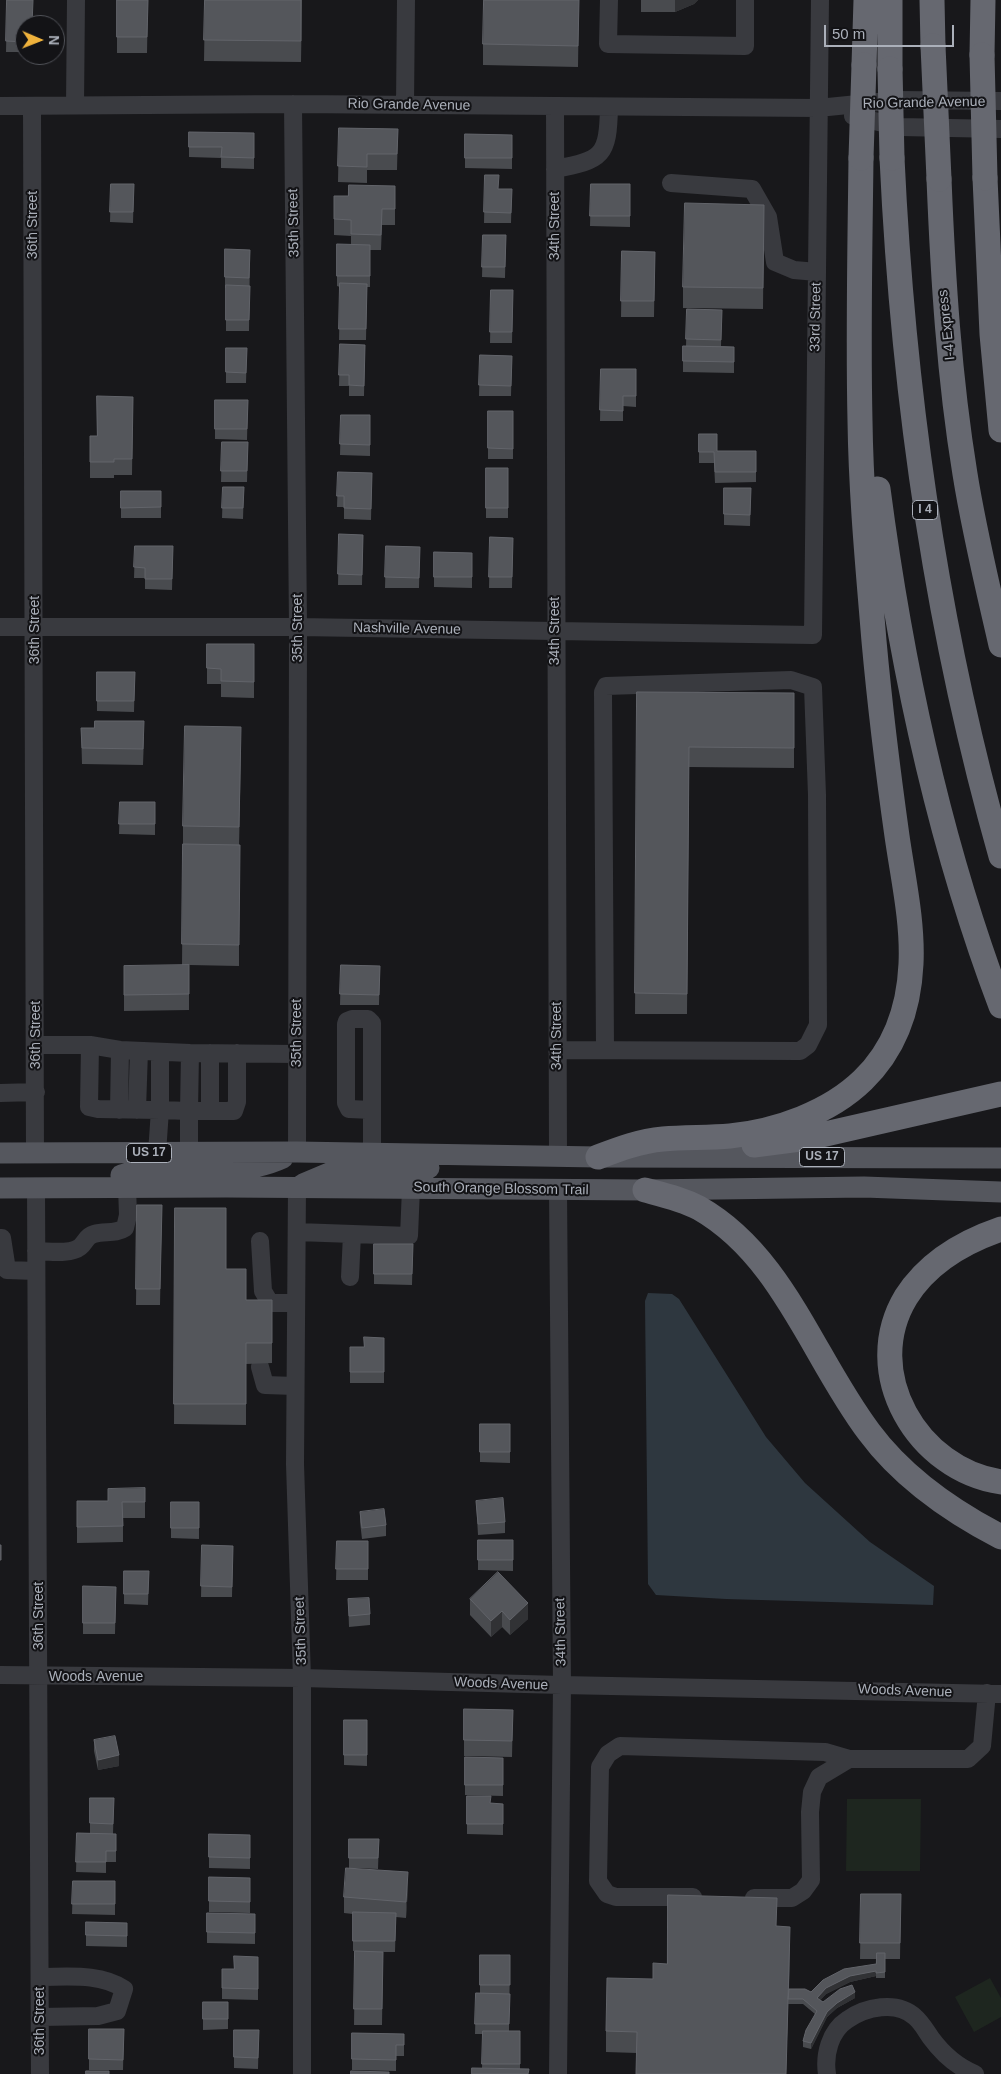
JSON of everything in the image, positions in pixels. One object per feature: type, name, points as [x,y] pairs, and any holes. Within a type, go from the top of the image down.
[{"type":"highway","points":[[598,1157],[632,1145],[662,1139],[707,1138],[747,1134],[778,1126],[816,1112],[842,1098],[869,1074],[891,1044],[905,1011],[910,980],[911,944],[874,642],[860,423],[860,158],[866,0]]},
{"type":"highway","name":"I 4","points":[[890,0],[892,158],[898,267],[904,337],[927,522],[952,659],[979,775],[1001,856]]},
{"type":"highway","name":"I-4 Express","points":[[932,0],[932,46],[944,298],[965,474],[982,566],[1001,645]]},
{"type":"highway","points":[[983,0],[982,54],[985,178],[992,334],[1001,430]]},
{"type":"highway","points":[[989,267],[1001,361]]},
{"type":"highway","points":[[859,304],[880,501],[893,589],[914,701],[950,846],[1001,1006]]},
{"type":"highway","points":[[643,1156],[788,1142],[1001,1094]]},
{"type":"highway","points":[[645,1190],[697,1207],[724,1225],[751,1249],[787,1300],[852,1409],[886,1453],[913,1479],[946,1504],[1001,1537]]},
{"type":"highway","points":[[1001,1229],[983,1236],[946,1256],[918,1281],[900,1310],[893,1336],[891,1354],[892,1374],[896,1391],[907,1419],[918,1435],[936,1453],[959,1470],[973,1476],[1001,1482]]},
{"type":"main road","name":"US 17","points":[[0,1153],[297,1152],[598,1157],[1001,1158]]},
{"type":"main road","points":[[83,1188],[128,1173],[244,1170],[272,1164],[297,1152]]},
{"type":"main road","points":[[297,1187],[341,1168],[500,1167],[558,1156]]},
{"type":"main road","name":"South Orange Blossom Trail","points":[[0,1188],[297,1187],[645,1190],[864,1187],[1001,1192]]},
{"type":"street","points":[[75,105],[76,0]]},
{"type":"street","points":[[405,105],[406,0]]},
{"type":"street","points":[[609,0],[608,44],[745,46],[745,0]]},
{"type":"street","name":"33rd Street","points":[[813,635],[820,0]]},
{"type":"street","name":"Rio Grande Avenue","points":[[0,106],[293,104],[818,108],[898,100],[1001,101]]},
{"type":"street","name":"35th Street","points":[[293,104],[298,627],[297,1152]]},
{"type":"street","name":"36th Street","points":[[32,106],[36,1153]]},
{"type":"street","name":"34th Street","points":[[555,106],[558,1156]]},
{"type":"street","points":[[555,169],[583,163],[595,158],[605,147],[609,136],[609,107]]},
{"type":"street","name":"Rio Grande Avenue","points":[[818,108],[900,127],[1001,129]]},
{"type":"street","points":[[671,183],[752,189],[768,217],[775,262],[794,270],[817,272]]},
{"type":"street","name":"Nashville Avenue","points":[[0,628],[298,627],[813,635]]},
{"type":"street","points":[[557,1050],[800,1051],[808,1045],[818,1025],[817,795],[813,687],[790,680],[606,686],[603,692],[605,1050]]},
{"type":"street","points":[[372,1110],[349,1109],[346,1103],[346,1024],[347,1021],[352,1019],[368,1020],[372,1023],[372,1110],[372,1153]]},
{"type":"street","points":[[36,1045],[90,1045],[120,1050],[160,1052],[297,1054]]},
{"type":"street","points":[[90,1045],[89,1107],[98,1109],[234,1112],[237,1102],[237,1054]]},
{"type":"street","points":[[119,1110],[120,1050]]},
{"type":"street","points":[[137,1110],[139,1051]]},
{"type":"street","points":[[157,1153],[160,1110],[160,1052]]},
{"type":"street","points":[[189,1152],[190,1053]]},
{"type":"street","points":[[210,1053],[210,1111]]},
{"type":"street","points":[[0,1093],[36,1092]]},
{"type":"street","name":"35th Street","points":[[297,1187],[295,1464],[302,1678],[302,2074]]},
{"type":"street","name":"36th Street","points":[[36,1188],[40,1676],[40,2074]]},
{"type":"street","points":[[36,1251],[71,1250],[80,1247],[86,1237],[120,1231],[126,1228],[128,1215],[127,1188]]},
{"type":"street","points":[[296,1232],[409,1236],[411,1188]]},
{"type":"street","name":"34th Street","points":[[558,1190],[562,1685],[558,2074]]},
{"type":"street","points":[[350,1277],[352,1234]]},
{"type":"street","points":[[0,1238],[2,1238],[7,1270],[36,1271]]},
{"type":"street","points":[[260,1241],[263,1290],[270,1303]]},
{"type":"street","points":[[270,1303],[296,1303]]},
{"type":"street","points":[[261,1319],[270,1303]]},
{"type":"street","points":[[260,1367],[264,1385],[295,1386]]},
{"type":"street","name":"Woods Avenue","points":[[0,1676],[302,1678],[994,1693]]},
{"type":"street","points":[[714,1898],[616,1897],[607,1894],[598,1881],[600,1767],[608,1754],[620,1746],[825,1752],[849,1759],[968,1759],[982,1746],[994,1693]]},
{"type":"street","points":[[734,1898],[792,1898],[803,1891],[811,1880],[810,1812],[812,1792],[819,1777],[849,1759]]},
{"type":"street","points":[[40,1977],[85,1977],[112,1981],[124,1989],[117,2011],[98,2016],[40,2017]]},
{"type":"street","points":[[826,2074],[825,2061],[835,2032],[854,2015],[882,2007],[901,2010],[914,2015],[945,2054],[965,2070],[975,2074]]},
{"type":"shaded area","points":[[648,1293],[672,1294],[679,1299],[766,1437],[805,1483],[870,1542],[934,1586],[933,1605],[656,1595],[648,1584],[645,1301]]},
{"type":"shaded area","points":[[847,1799],[921,1799],[920,1871],[846,1871]]},
{"type":"shaded area","points":[[990,1978],[1001,1998],[1001,2017],[974,2032],[955,1997]]},
{"type":"building","points":[[7,0],[33,0],[32,15],[15,15],[15,41],[6,41]]},
{"type":"building","points":[[117,0],[148,0],[147,37],[117,37]]},
{"type":"building","points":[[205,0],[301,0],[301,41],[204,40]]},
{"type":"building","points":[[484,0],[579,0],[578,46],[483,44]]},
{"type":"building","points":[[339,128],[398,129],[397,154],[367,154],[367,167],[338,166]]},
{"type":"building","points":[[189,132],[254,133],[254,158],[221,157],[222,147],[189,147]]},
{"type":"building","points":[[465,134],[512,135],[512,158],[465,158]]},
{"type":"building","points":[[485,175],[499,175],[498,189],[512,189],[511,213],[484,212]]},
{"type":"building","points":[[111,184],[134,184],[133,212],[110,212]]},
{"type":"building","points":[[591,184],[630,184],[630,216],[590,216]]},
{"type":"building","points":[[349,185],[395,186],[395,209],[382,209],[381,235],[351,234],[351,220],[334,219],[334,196],[348,196]]},
{"type":"building","points":[[685,203],[764,205],[763,288],[683,287]]},
{"type":"building","points":[[483,235],[506,235],[505,267],[482,267]]},
{"type":"building","points":[[337,244],[370,245],[370,276],[337,276]]},
{"type":"building","points":[[225,249],[250,250],[249,278],[225,277]]},
{"type":"building","points":[[622,251],[655,252],[654,301],[621,301]]},
{"type":"building","points":[[340,283],[367,284],[366,329],[339,329]]},
{"type":"building","points":[[226,285],[250,286],[249,320],[226,320]]},
{"type":"building","points":[[491,290],[513,290],[512,332],[490,332]]},
{"type":"building","points":[[687,309],[722,310],[721,340],[686,339]]},
{"type":"building","points":[[340,344],[365,345],[364,386],[349,385],[349,375],[339,375]]},
{"type":"building","points":[[683,346],[734,347],[734,362],[683,361]]},
{"type":"building","points":[[226,348],[247,348],[246,373],[226,372]]},
{"type":"building","points":[[480,355],[512,356],[511,386],[479,385]]},
{"type":"building","points":[[601,369],[636,369],[636,396],[623,396],[623,411],[600,410]]},
{"type":"building","points":[[97,396],[133,397],[132,459],[114,459],[114,462],[90,462],[90,436],[97,436]]},
{"type":"building","points":[[215,400],[248,400],[247,429],[215,429]]},
{"type":"building","points":[[488,411],[513,411],[513,449],[488,448]]},
{"type":"building","points":[[341,415],[370,415],[370,445],[340,444]]},
{"type":"building","points":[[699,434],[717,434],[717,451],[756,451],[756,472],[715,472],[714,452],[699,452]]},
{"type":"building","points":[[222,442],[248,442],[247,471],[221,471]]},
{"type":"building","points":[[486,468],[508,468],[508,508],[486,508]]},
{"type":"building","points":[[338,472],[372,473],[371,509],[344,508],[344,496],[337,496]]},
{"type":"building","points":[[223,487],[244,487],[243,508],[222,508]]},
{"type":"building","points":[[724,488],[751,488],[750,515],[724,514]]},
{"type":"building","points":[[121,491],[161,491],[161,507],[121,508]]},
{"type":"building","points":[[339,534],[363,535],[362,575],[338,574]]},
{"type":"building","points":[[490,537],[513,538],[512,577],[489,577]]},
{"type":"building","points":[[135,546],[173,546],[172,579],[145,579],[145,568],[134,567]]},
{"type":"building","points":[[386,546],[420,547],[419,578],[385,577]]},
{"type":"building","points":[[434,552],[472,553],[472,577],[434,577]]},
{"type":"building","points":[[207,644],[254,644],[254,682],[221,681],[221,669],[207,668]]},
{"type":"building","points":[[97,672],[135,672],[134,701],[97,701]]},
{"type":"building","points":[[637,692],[794,693],[794,748],[689,747],[687,994],[635,993]]},
{"type":"building","points":[[95,721],[144,721],[143,749],[82,748],[81,728],[94,728]]},
{"type":"building","points":[[185,726],[241,727],[239,827],[183,826]]},
{"type":"building","points":[[120,802],[155,802],[155,824],[119,824]]},
{"type":"building","points":[[183,844],[240,845],[239,945],[182,944]]},
{"type":"building","points":[[189,965],[189,994],[124,995],[124,966]]},
{"type":"building","points":[[341,965],[380,966],[379,995],[340,994]]},
{"type":"building","points":[[137,1205],[162,1205],[160,1289],[136,1289]]},
{"type":"building","points":[[175,1208],[226,1208],[226,1269],[246,1269],[246,1300],[272,1300],[272,1343],[246,1343],[246,1404],[174,1404]]},
{"type":"building","points":[[374,1244],[413,1244],[412,1274],[374,1274]]},
{"type":"building","points":[[364,1337],[384,1338],[384,1372],[350,1372],[350,1347],[364,1347]]},
{"type":"building","points":[[480,1424],[510,1424],[510,1452],[480,1452]]},
{"type":"building","points":[[145,1488],[145,1502],[122,1502],[123,1526],[77,1527],[77,1501],[108,1501],[108,1489]]},
{"type":"building","points":[[503,1498],[505,1522],[478,1524],[476,1501]]},
{"type":"building","points":[[171,1502],[199,1502],[199,1528],[171,1528]]},
{"type":"building","points":[[384,1509],[386,1525],[362,1528],[360,1512]]},
{"type":"building","points":[[478,1540],[513,1540],[513,1560],[478,1560]]},
{"type":"building","points":[[337,1541],[368,1541],[368,1569],[336,1569]]},
{"type":"building","points":[[202,1545],[233,1546],[232,1587],[201,1586]]},
{"type":"building","points":[[124,1571],[149,1571],[148,1594],[124,1594]]},
{"type":"building","points":[[498,1572],[528,1603],[510,1620],[502,1611],[491,1621],[470,1599]]},
{"type":"building","points":[[83,1586],[116,1587],[115,1623],[83,1623]]},
{"type":"building","points":[[369,1598],[370,1614],[349,1616],[348,1599]]},
{"type":"building","points":[[464,1709],[513,1710],[512,1741],[464,1740]]},
{"type":"building","points":[[344,1720],[367,1720],[367,1755],[344,1755]]},
{"type":"building","points":[[115,1736],[119,1755],[98,1760],[94,1740]]},
{"type":"building","points":[[465,1757],[503,1758],[503,1785],[465,1785]]},
{"type":"building","points":[[467,1796],[491,1796],[490,1803],[503,1804],[503,1824],[467,1824]]},
{"type":"building","points":[[90,1798],[114,1798],[113,1824],[90,1823]]},
{"type":"building","points":[[77,1833],[116,1834],[116,1851],[106,1851],[106,1862],[76,1862]]},
{"type":"building","points":[[209,1834],[250,1835],[250,1858],[209,1857]]},
{"type":"building","points":[[349,1839],[379,1839],[378,1858],[349,1858]]},
{"type":"building","points":[[346,1868],[408,1872],[406,1902],[344,1897]]},
{"type":"building","points":[[209,1877],[250,1878],[250,1902],[209,1901]]},
{"type":"building","points":[[73,1881],[115,1881],[115,1904],[72,1904]]},
{"type":"building","points":[[861,1894],[901,1894],[900,1943],[860,1943]]},
{"type":"building","points":[[668,1895],[777,1898],[776,1926],[790,1927],[786,2074],[636,2074],[637,2032],[606,2031],[607,1978],[653,1979],[653,1963],[667,1964]]},
{"type":"building","points":[[353,1912],[396,1913],[395,1941],[353,1941]]},
{"type":"building","points":[[207,1913],[255,1914],[255,1933],[207,1932]]},
{"type":"building","points":[[86,1922],[127,1923],[127,1936],[86,1935]]},
{"type":"building","points":[[355,1951],[383,1952],[382,2009],[354,2009]]},
{"type":"building","points":[[877,1953],[885,1953],[885,1972],[876,1973],[876,1971],[850,1976],[826,1988],[817,1998],[823,2002],[840,1989],[852,1985],[855,1992],[837,2003],[827,2012],[811,2043],[803,2041],[806,2030],[817,2011],[803,1999],[788,1999],[789,1989],[805,1989],[811,1992],[823,1980],[844,1969],[876,1964]]},
{"type":"building","points":[[480,1955],[510,1955],[510,1985],[480,1985]]},
{"type":"building","points":[[234,1956],[258,1957],[258,1989],[222,1988],[222,1969],[234,1969]]},
{"type":"building","points":[[476,1993],[510,1994],[509,2024],[475,2024]]},
{"type":"building","points":[[203,2002],[228,2002],[228,2019],[203,2019]]},
{"type":"building","points":[[89,2029],[124,2029],[123,2060],[89,2059]]},
{"type":"building","points":[[234,2030],[259,2030],[258,2058],[234,2057]]},
{"type":"building","points":[[483,2031],[520,2031],[520,2064],[482,2064]]},
{"type":"building","points":[[352,2033],[404,2034],[404,2045],[396,2045],[396,2060],[352,2059]]},
{"type":"building","points":[[472,2068],[529,2069],[528,2074],[472,2074]]},
{"type":"building","points":[[86,2071],[109,2071],[109,2074],[86,2074]]},
{"type":"building","points":[[351,2071],[389,2072],[389,2074],[351,2074]]}]
